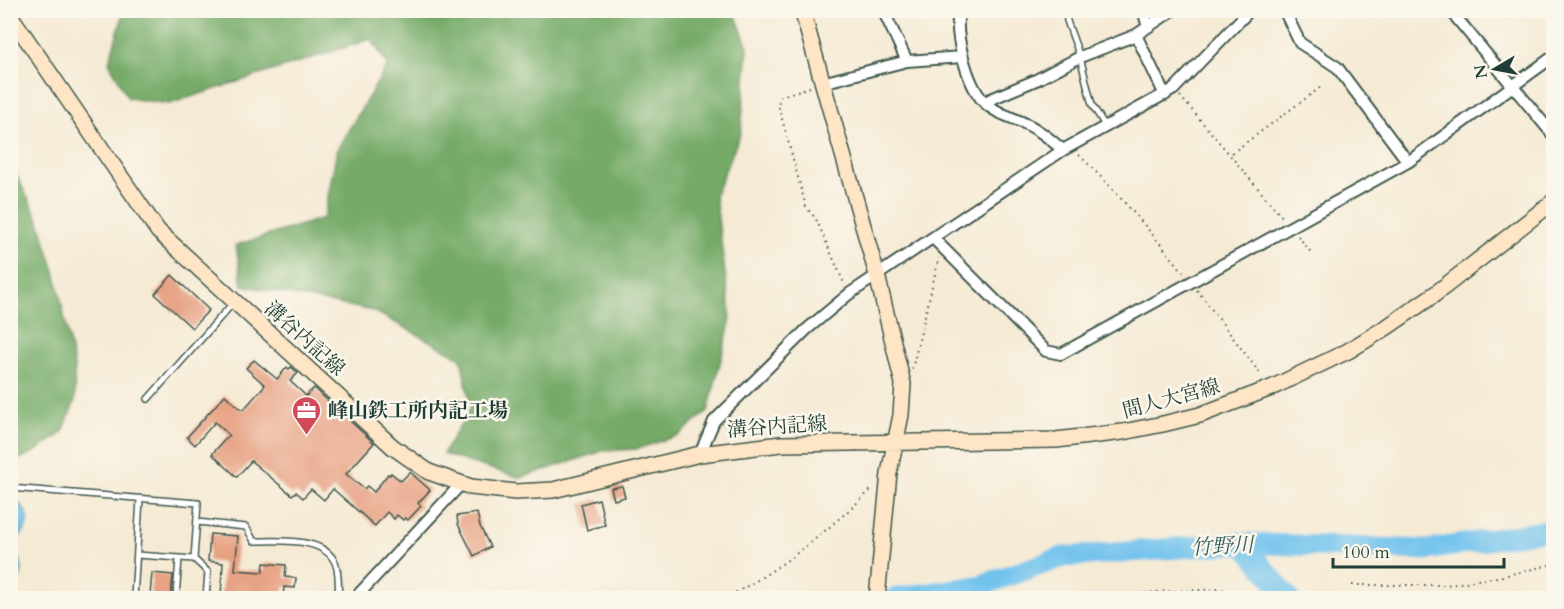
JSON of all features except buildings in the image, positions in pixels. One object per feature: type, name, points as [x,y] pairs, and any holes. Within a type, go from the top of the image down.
[{"type":"main road","points":[[802,10],[876,275],[903,384],[897,444],[889,473],[877,598]]},
{"type":"main road","name":"溝谷内記線","points":[[10,15],[158,231],[393,447],[429,472],[471,487],[516,492],[553,490],[700,454],[781,444],[897,444]]},
{"type":"main road","name":"間人大宮線","points":[[897,444],[1056,440],[1124,432],[1200,415],[1271,388],[1348,351],[1435,294],[1554,201]]},
{"type":"street","points":[[883,10],[907,61]]},
{"type":"street","points":[[959,10],[957,21],[962,57],[984,102],[1037,129],[1066,148]]},
{"type":"street","points":[[1143,10],[1148,27]]},
{"type":"street","points":[[984,102],[1036,80],[1080,57],[1136,35],[1173,10]]},
{"type":"street","points":[[700,454],[714,422],[806,330],[849,294],[1066,148],[1170,92],[1250,10]]},
{"type":"street","points":[[1284,10],[1300,43],[1337,67],[1408,162]]},
{"type":"street","points":[[1450,10],[1554,136]]},
{"type":"street","points":[[1136,35],[1170,92]]},
{"type":"street","points":[[933,238],[1046,351],[1061,354],[1408,162],[1554,56]]},
{"type":"street","points":[[822,83],[907,61],[962,57]]},
{"type":"street","points":[[358,595],[462,483]]},
{"type":"lane","points":[[1066,10],[1067,21],[1080,57],[1092,105],[1106,127]]},
{"type":"lane","points":[[148,399],[234,302]]},
{"type":"lane","points":[[10,488],[198,503],[194,559]]},
{"type":"lane","points":[[134,598],[140,499]]},
{"type":"lane","points":[[197,522],[246,527],[254,541],[308,544],[321,548],[330,555],[337,567],[339,598]]},
{"type":"lane","points":[[137,555],[194,559],[208,572],[206,598]]},
{"type":"lane","points":[[176,598],[179,558]]},
{"type":"lane","points":[[330,598],[358,595]]},
{"type":"path","points":[[822,83],[781,96],[778,104],[806,207],[816,219],[849,294]]},
{"type":"path","points":[[1231,154],[1321,87]]},
{"type":"path","points":[[1170,92],[1231,154],[1313,255]]},
{"type":"path","points":[[1066,148],[1115,190],[1140,218],[1271,388]]},
{"type":"path","points":[[903,384],[914,366],[942,247]]},
{"type":"path","points":[[725,598],[755,583],[787,562],[815,540],[889,473]]},
{"type":"path","points":[[1352,585],[1447,585],[1503,576],[1554,564]]},
{"type":"path","points":[[1091,598],[1221,589],[1250,598]]},
{"type":"green space","points":[[124,11],[734,11],[748,47],[741,132],[715,195],[731,319],[708,411],[679,435],[637,449],[603,451],[520,478],[443,454],[471,407],[461,358],[374,311],[242,285],[236,245],[324,218],[337,149],[388,65],[371,39],[169,104],[128,98],[109,62]]},
{"type":"green space","points":[[10,163],[38,218],[55,271],[74,365],[75,400],[63,432],[36,451],[11,463]]},
{"type":"water","points":[[11,500],[24,508],[27,521],[23,533],[11,542]]},
{"type":"water","points":[[10,550],[19,559],[22,569],[19,579],[11,588]]},
{"type":"waterway","name":"竹野川","points":[[895,598],[979,586],[1063,557],[1242,543],[1427,550],[1554,529]]},
{"type":"waterway","points":[[1242,543],[1289,598]]},
{"type":"place","name":"峰山鉄工所内記工場","points":[[307,436]]}]
